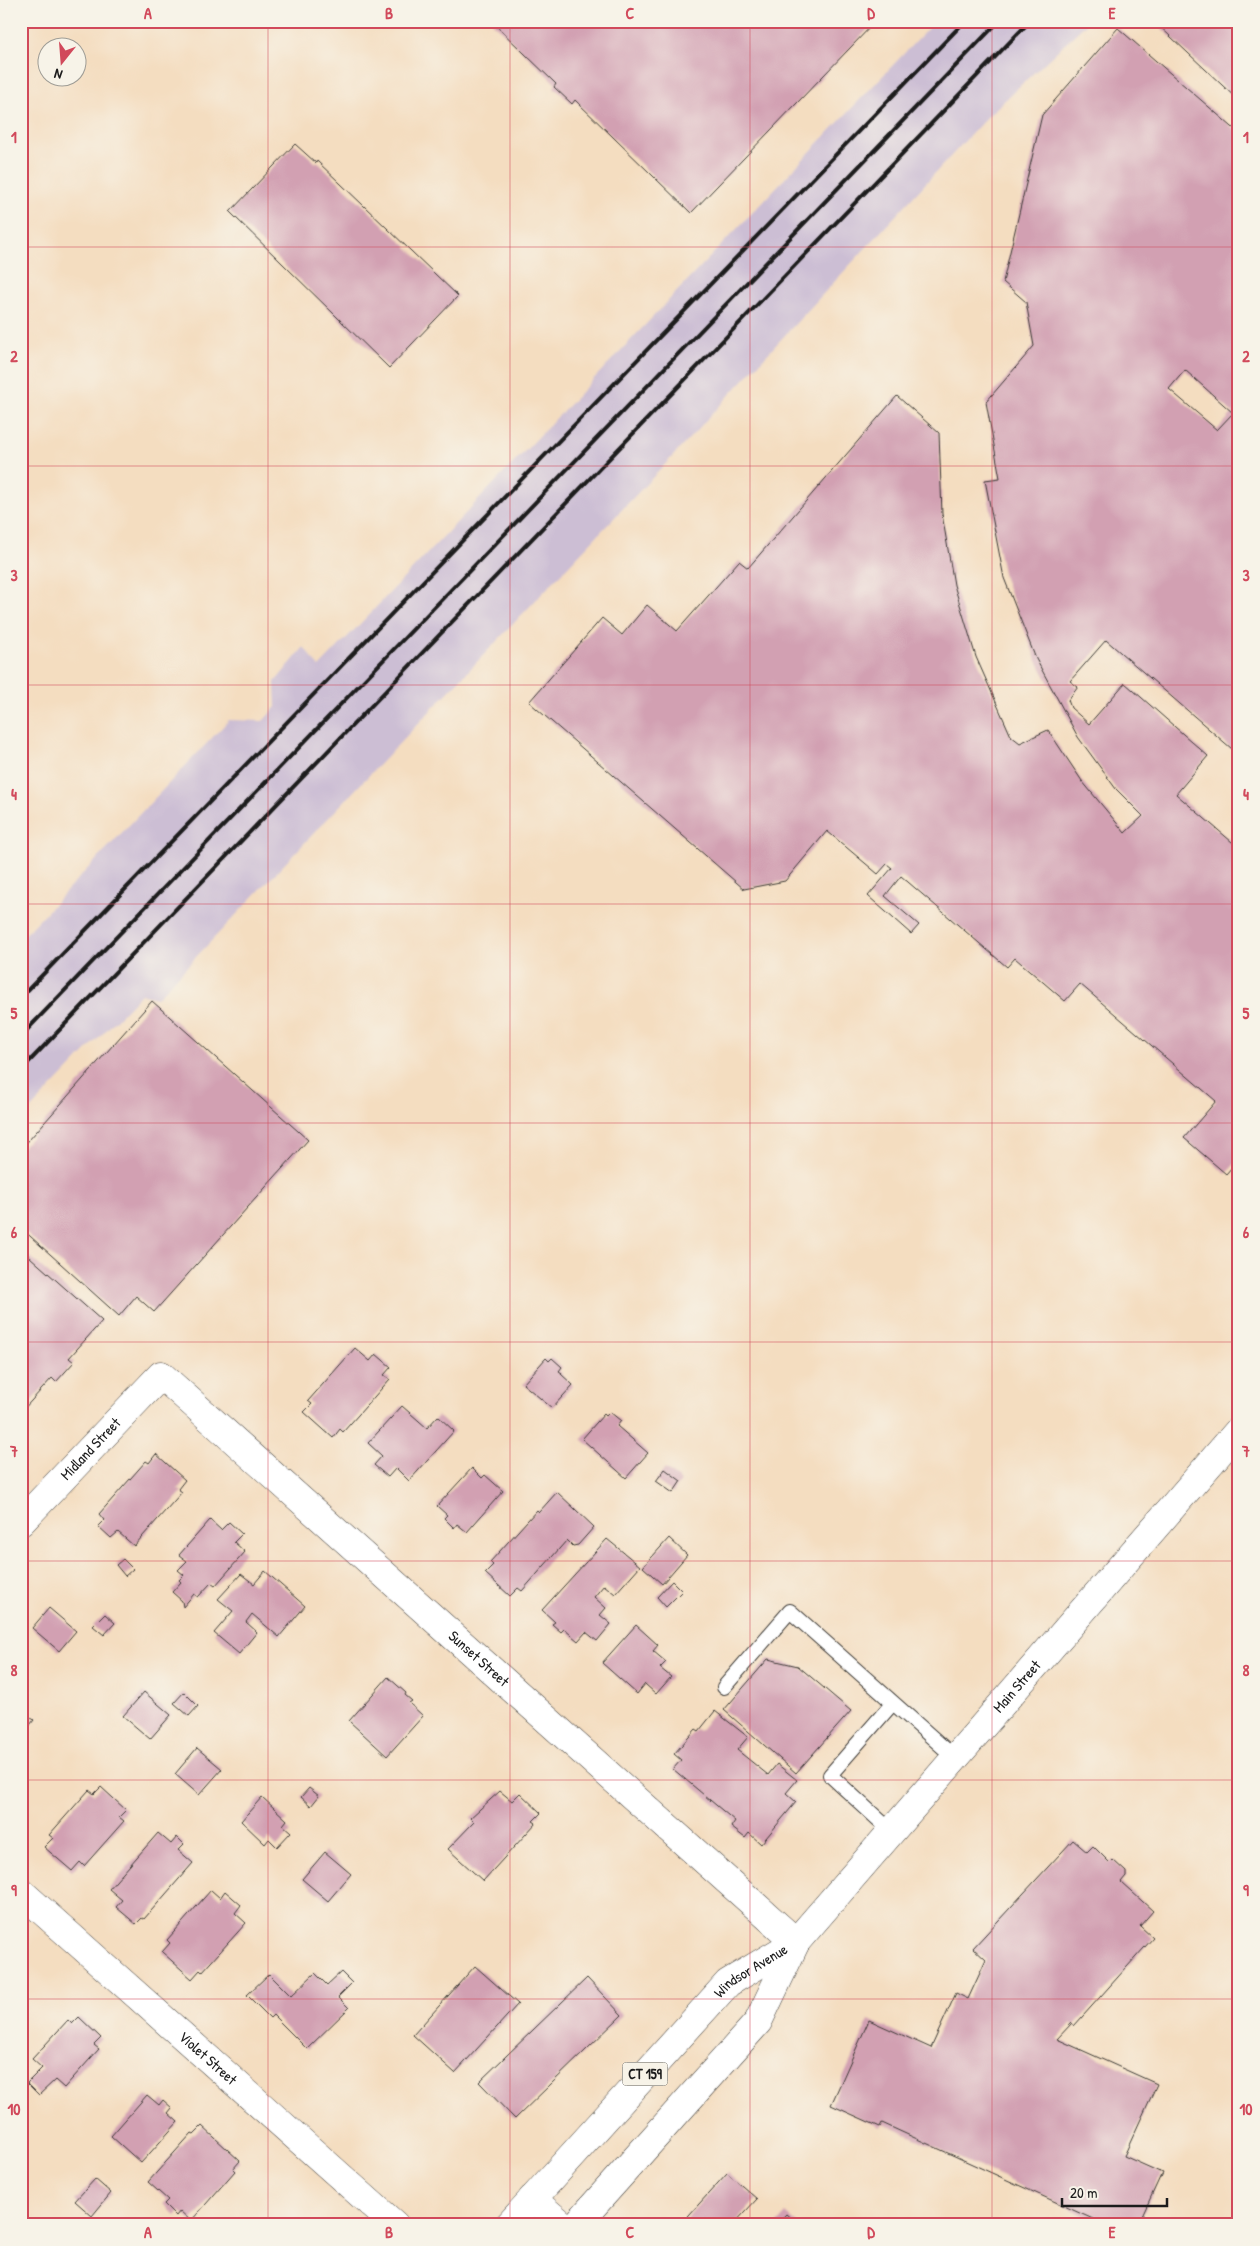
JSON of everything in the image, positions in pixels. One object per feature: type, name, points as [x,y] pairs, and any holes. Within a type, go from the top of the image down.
[{"type":"street","name":"Midland Street","points":[[21,1522],[161,1375]]},
{"type":"street","name":"Sunset Street","points":[[161,1375],[796,1942]]},
{"type":"street","name":"Main Street","points":[[796,1942],[954,1757],[1239,1430]]},
{"type":"street","name":"Violet Street","points":[[21,1892],[395,2225]]},
{"type":"street","name":"Windsor Avenue","points":[[509,2225],[728,1983],[796,1942]]},
{"type":"street","name":"Windsor Avenue","points":[[576,2225],[758,2022],[796,1942]]},
{"type":"street","points":[[532,2199],[562,2225]]},
{"type":"lane","points":[[724,1687],[790,1612],[954,1757]]},
{"type":"lane","points":[[891,1831],[830,1775],[892,1704]]},
{"type":"shaded area","points":[[935,21],[1089,21],[988,116],[673,456],[157,998],[141,994],[21,1119],[21,939],[229,720],[263,721],[276,707],[275,682],[304,647],[319,667]]},
{"type":"building","points":[[491,21],[876,21],[691,213],[575,100],[572,104],[554,87],[556,84]]},
{"type":"building","points":[[1154,21],[1239,21],[1239,101]]},
{"type":"building","points":[[1118,28],[1239,133],[1239,755],[1106,640],[1070,681],[1078,687],[1068,700],[1071,708],[1089,724],[1125,683],[1208,756],[1176,794],[1239,848],[1239,1159],[1226,1174],[1184,1138],[1216,1101],[1080,984],[1065,1001],[1015,958],[1007,967],[901,876],[885,896],[919,925],[911,934],[868,896],[892,868],[887,864],[878,874],[827,831],[785,881],[744,889],[529,702],[602,618],[622,635],[647,605],[677,631],[739,561],[748,568],[897,396],[939,433],[942,514],[954,585],[976,657],[1011,736],[1020,743],[1048,730],[1082,781],[1125,833],[1143,816],[1116,789],[1078,737],[1036,659],[1004,578],[985,480],[1000,478],[986,402],[1034,346],[1026,302],[1003,282],[1042,115]],"holes":[[[1185,370],[1233,413],[1217,430],[1169,389]]]},
{"type":"building","points":[[295,144],[316,163],[317,161],[458,296],[389,368],[230,212]]},
{"type":"building","points":[[152,1001],[308,1140],[154,1312],[136,1296],[119,1316],[21,1228],[21,1149]]},
{"type":"building","points":[[21,1249],[102,1321],[69,1358],[74,1362],[56,1382],[52,1378],[21,1412]]},
{"type":"building","points":[[355,1348],[370,1361],[376,1354],[391,1367],[384,1375],[390,1379],[343,1432],[340,1429],[333,1438],[304,1412],[312,1404],[308,1401]]},
{"type":"building","points":[[546,1358],[549,1361],[552,1358],[562,1367],[559,1371],[573,1385],[552,1408],[523,1384]]},
{"type":"building","points":[[402,1406],[427,1428],[438,1416],[454,1431],[409,1481],[396,1468],[388,1477],[374,1465],[382,1456],[368,1443]]},
{"type":"building","points":[[610,1412],[621,1421],[617,1426],[648,1453],[626,1478],[582,1439],[604,1414],[606,1416]]},
{"type":"building","points":[[156,1454],[185,1480],[178,1489],[182,1492],[134,1546],[118,1532],[111,1538],[98,1526],[104,1520],[99,1514],[146,1461],[149,1463]]},
{"type":"building","points":[[472,1468],[482,1478],[485,1475],[503,1491],[467,1532],[457,1524],[454,1528],[444,1518],[447,1515],[437,1506]]},
{"type":"building","points":[[665,1469],[681,1481],[673,1493],[656,1481]]},
{"type":"building","points":[[557,1492],[594,1527],[578,1545],[573,1546],[567,1540],[522,1591],[518,1588],[510,1596],[485,1573],[493,1565],[490,1562],[537,1510],[539,1512]]},
{"type":"building","points":[[210,1520],[221,1530],[229,1522],[242,1534],[234,1542],[245,1552],[215,1586],[211,1583],[198,1597],[194,1594],[183,1607],[182,1601],[172,1592],[181,1582],[179,1580],[184,1575],[178,1570],[187,1561],[179,1555]]},
{"type":"building","points":[[669,1538],[687,1555],[662,1584],[643,1567]]},
{"type":"building","points":[[607,1539],[640,1566],[615,1594],[604,1585],[594,1597],[606,1608],[600,1615],[611,1624],[597,1641],[586,1632],[578,1641],[564,1629],[561,1632],[552,1624],[555,1622],[542,1610]]},
{"type":"building","points":[[123,1559],[133,1569],[125,1576],[116,1565]]},
{"type":"building","points":[[265,1571],[305,1606],[279,1637],[252,1614],[246,1622],[257,1632],[239,1654],[214,1633],[233,1611],[218,1599],[241,1574],[254,1584]]},
{"type":"building","points":[[672,1581],[682,1591],[666,1607],[657,1597]]},
{"type":"building","points":[[49,1608],[76,1631],[59,1651],[32,1628]]},
{"type":"building","points":[[105,1614],[115,1623],[104,1635],[93,1626]]},
{"type":"building","points":[[636,1625],[658,1645],[653,1651],[666,1662],[660,1668],[671,1677],[656,1694],[645,1684],[637,1694],[602,1663]]},
{"type":"building","points":[[768,1659],[798,1666],[851,1711],[796,1773],[724,1710]]},
{"type":"building","points":[[388,1677],[406,1693],[405,1695],[412,1701],[409,1703],[423,1716],[387,1756],[349,1721]]},
{"type":"building","points":[[144,1692],[171,1715],[150,1739],[123,1716]]},
{"type":"building","points":[[184,1692],[198,1706],[189,1716],[174,1703]]},
{"type":"building","points":[[21,1710],[34,1720],[21,1736]]},
{"type":"building","points":[[715,1711],[748,1737],[737,1750],[768,1775],[777,1764],[797,1780],[786,1793],[796,1802],[761,1844],[749,1833],[745,1838],[731,1827],[735,1821],[673,1769],[681,1760],[674,1754],[696,1729],[699,1731]]},
{"type":"building","points":[[197,1748],[222,1769],[199,1795],[175,1774]]},
{"type":"building","points":[[101,1787],[126,1810],[119,1817],[124,1821],[84,1866],[80,1862],[72,1871],[44,1847],[53,1838],[49,1835],[89,1790],[94,1794]]},
{"type":"building","points":[[309,1788],[319,1796],[311,1806],[301,1797]]},
{"type":"building","points":[[500,1791],[512,1801],[520,1793],[541,1813],[533,1821],[536,1823],[483,1881],[448,1849],[474,1822],[470,1818]]},
{"type":"building","points":[[262,1797],[287,1820],[283,1825],[291,1832],[277,1847],[269,1839],[265,1844],[241,1821]]},
{"type":"building","points":[[158,1833],[171,1844],[177,1837],[184,1844],[178,1850],[193,1863],[144,1919],[142,1918],[136,1924],[116,1907],[122,1900],[109,1889]]},
{"type":"building","points":[[1073,1840],[1087,1852],[1093,1846],[1110,1863],[1113,1860],[1126,1872],[1126,1876],[1121,1882],[1153,1911],[1140,1926],[1153,1938],[1074,2026],[1072,2023],[1057,2039],[1157,2084],[1124,2156],[1162,2173],[1138,2225],[1106,2225],[882,2123],[880,2127],[831,2105],[869,2020],[931,2048],[956,1993],[968,1999],[986,1960],[973,1948]]},
{"type":"building","points":[[325,1852],[351,1874],[328,1901],[302,1879]]},
{"type":"building","points":[[211,1890],[220,1898],[225,1891],[241,1905],[235,1913],[246,1923],[202,1972],[200,1970],[192,1979],[162,1952],[170,1943],[167,1940]]},
{"type":"building","points":[[475,1966],[518,2004],[455,2073],[413,2035]]},
{"type":"building","points":[[341,1972],[352,1983],[338,1997],[349,2008],[307,2049],[273,2015],[270,2018],[247,1995],[269,1974],[291,1996],[315,1973],[327,1985]]},
{"type":"building","points":[[587,1978],[622,2015],[515,2119],[479,2082]]},
{"type":"building","points":[[79,2017],[101,2038],[94,2045],[99,2049],[64,2088],[55,2080],[39,2095],[27,2083],[42,2068],[32,2059],[68,2020],[72,2024]]},
{"type":"building","points":[[147,2095],[159,2105],[163,2100],[172,2108],[168,2113],[178,2122],[141,2163],[111,2136]]},
{"type":"building","points":[[202,2126],[240,2161],[233,2169],[235,2171],[191,2221],[180,2211],[176,2216],[164,2204],[168,2200],[148,2182],[192,2133],[194,2134]]},
{"type":"building","points":[[727,2173],[757,2199],[733,2225],[680,2225]]},
{"type":"building","points":[[95,2179],[111,2193],[92,2216],[75,2201]]},
{"type":"building","points":[[786,2214],[799,2225],[776,2225]]},
{"type":"railway","points":[[21,997],[965,21]]},
{"type":"railway","points":[[21,1036],[999,21]]},
{"type":"railway","points":[[21,1070],[1030,21]]}]
